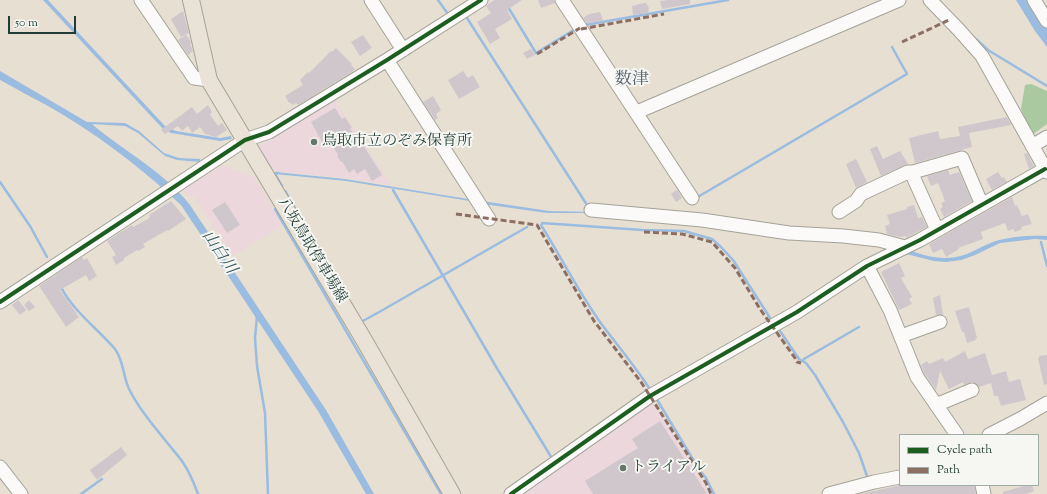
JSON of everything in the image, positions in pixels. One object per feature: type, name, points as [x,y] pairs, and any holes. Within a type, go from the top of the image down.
[{"type":"main road","name":"八坂鳥取停車場線","points":[[191,0],[209,80],[360,334],[452,494]]},
{"type":"street","points":[[141,0],[194,78],[209,80]]},
{"type":"street","points":[[371,0],[403,50]]},
{"type":"street","points":[[0,302],[245,140],[268,132],[387,60],[481,0]]},
{"type":"street","points":[[562,0],[692,198]]},
{"type":"street","points":[[636,112],[899,0]]},
{"type":"street","points":[[511,494],[650,396],[797,312],[867,266],[1046,171],[982,56],[960,30],[930,0]]},
{"type":"street","points":[[1034,0],[1047,21]]},
{"type":"street","points":[[387,60],[490,219]]},
{"type":"street","points":[[1032,146],[1047,137]]},
{"type":"street","points":[[839,212],[856,200],[861,194],[911,172],[962,158],[982,205]]},
{"type":"street","points":[[911,172],[937,230]]},
{"type":"street","points":[[591,210],[702,220],[789,233],[879,240],[905,247]]},
{"type":"street","points":[[867,266],[890,310],[917,378],[956,434]]},
{"type":"street","points":[[901,336],[940,322]]},
{"type":"street","points":[[936,405],[972,390]]},
{"type":"street","points":[[991,434],[1047,403]]},
{"type":"street","points":[[0,467],[21,494]]},
{"type":"street","points":[[830,494],[874,482],[899,477]]},
{"type":"shaded area","name":"鳥取市立のぞみ保育所","points":[[334,99],[391,185],[344,178],[272,171],[261,152],[262,145],[266,142],[268,136]]},
{"type":"shaded area","points":[[223,165],[254,177],[283,225],[233,256],[193,196],[188,196],[182,190]]},
{"type":"shaded area","name":"トライアル","points":[[650,398],[710,494],[515,494]]},
{"type":"green space","points":[[1031,84],[1047,91],[1047,124],[1032,135],[1021,109],[1025,85]]},
{"type":"water","points":[[43,0],[48,0],[165,126],[176,131],[220,138],[231,136],[232,139],[220,141],[171,133],[163,129]]},
{"type":"water","points":[[1016,0],[1031,0],[1047,26],[1047,47],[1035,31]]},
{"type":"water","name":"山白川","points":[[0,71],[87,122],[125,123],[139,131],[164,153],[179,158],[200,159],[200,162],[177,160],[165,156],[138,133],[125,126],[92,124],[156,172],[190,205],[326,410],[374,494],[366,494],[318,411],[181,205],[140,169],[96,136],[57,111],[0,80]]},
{"type":"water","points":[[275,172],[345,179],[474,200],[476,202],[346,181],[275,174]]},
{"type":"water","points":[[482,201],[549,211],[598,212],[695,220],[790,235],[853,238],[889,244],[937,258],[961,256],[992,242],[1011,238],[1047,236],[1047,240],[1035,239],[1000,243],[961,260],[946,262],[934,261],[906,254],[896,248],[878,243],[790,237],[688,222],[588,213],[547,213],[483,204]]},
{"type":"building","points":[[494,0],[522,0],[507,10],[512,19],[495,29],[500,38],[490,44],[477,22],[491,13],[486,6]]},
{"type":"building","points":[[538,0],[554,0],[555,3],[541,8]]},
{"type":"building","points":[[690,0],[690,4],[662,9],[660,1]]},
{"type":"building","points":[[646,3],[649,8],[648,13],[633,15],[632,6]]},
{"type":"building","points":[[183,11],[189,33],[181,37],[171,19]]},
{"type":"building","points":[[600,12],[603,21],[587,23],[583,18],[589,14]]},
{"type":"building","points":[[186,35],[191,42],[190,44],[193,51],[188,55],[178,40]]},
{"type":"building","points":[[363,35],[372,48],[360,56],[351,42]]},
{"type":"building","points":[[336,48],[355,69],[298,105],[296,103],[292,105],[290,102],[289,103],[285,96],[303,85],[300,80]]},
{"type":"building","points":[[531,49],[535,55],[527,59],[523,53]]},
{"type":"building","points":[[463,71],[468,78],[473,75],[480,87],[459,99],[448,80]]},
{"type":"building","points":[[433,96],[441,110],[436,114],[438,118],[435,120],[423,102]]},
{"type":"building","points":[[208,105],[212,112],[210,114],[218,126],[222,123],[227,130],[216,137],[205,134],[200,127],[192,133],[188,126],[182,131],[178,126],[165,134],[161,130],[192,107],[197,114]]},
{"type":"building","points":[[335,108],[342,119],[345,117],[352,128],[350,129],[362,146],[363,145],[382,175],[372,181],[365,169],[357,174],[354,169],[349,173],[342,161],[341,162],[337,156],[338,155],[328,138],[322,142],[311,122]]},
{"type":"building","points":[[1007,117],[1011,125],[969,133],[972,147],[915,163],[909,138],[938,131],[940,139],[960,136],[958,127]]},
{"type":"building","points":[[877,146],[883,159],[900,151],[908,164],[881,176],[870,149]]},
{"type":"building","points":[[1027,153],[1034,166],[1029,169],[1024,154]]},
{"type":"building","points":[[856,159],[867,182],[856,188],[846,164]]},
{"type":"building","points":[[948,170],[950,175],[959,172],[972,201],[944,217],[940,209],[943,207],[941,203],[945,201],[938,183],[931,186],[927,176]]},
{"type":"building","points":[[998,172],[1007,182],[992,190],[986,179]]},
{"type":"building","points":[[677,190],[682,198],[676,202],[671,194]]},
{"type":"building","points":[[1012,197],[1015,206],[1017,205],[1022,216],[1028,214],[1032,224],[1021,227],[1022,229],[1015,232],[1013,229],[1008,231],[1005,223],[981,232],[983,239],[958,248],[959,249],[946,257],[942,249],[933,253],[929,244]]},
{"type":"building","points":[[171,201],[186,219],[168,231],[167,230],[143,244],[145,247],[124,258],[124,260],[116,265],[112,257],[116,255],[107,241],[132,225],[133,227],[148,219],[150,216],[149,215]]},
{"type":"building","points":[[225,202],[240,225],[227,233],[212,210]]},
{"type":"building","points":[[914,205],[918,218],[922,217],[927,227],[906,238],[906,236],[900,237],[887,234],[885,226],[890,224],[887,215],[907,209],[907,207]]},
{"type":"building","points":[[82,257],[84,260],[87,258],[97,276],[89,281],[86,275],[60,290],[79,317],[66,327],[39,286]]},
{"type":"building","points":[[899,263],[905,276],[901,278],[912,297],[909,299],[912,304],[899,310],[881,272]]},
{"type":"building","points":[[940,295],[943,315],[936,315],[933,298]]},
{"type":"building","points":[[18,300],[26,310],[20,315],[12,305]]},
{"type":"building","points":[[29,300],[35,307],[29,311],[24,305]]},
{"type":"building","points":[[969,307],[977,338],[975,339],[976,340],[967,343],[955,311]]},
{"type":"building","points":[[965,351],[968,359],[985,353],[992,375],[1006,371],[1009,382],[1020,379],[1026,400],[1001,406],[998,396],[994,396],[991,383],[979,387],[973,382],[964,385],[963,382],[949,389],[940,371],[936,390],[924,373],[921,365],[927,361],[929,364],[943,358],[945,362]]},
{"type":"building","points":[[1047,355],[1047,384],[1044,385],[1038,358],[1039,356]]},
{"type":"building","points":[[660,421],[707,494],[593,494],[585,481],[638,448],[632,439]]},
{"type":"building","points":[[121,447],[127,455],[97,480],[90,470]]},
{"type":"building","points":[[899,485],[974,486],[976,494],[860,494]]},
{"type":"building","points":[[1023,486],[1032,486],[1034,491],[1026,494],[1003,494],[1003,492]]},
{"type":"waterway","points":[[438,0],[448,14]]},
{"type":"waterway","points":[[585,25],[728,0]]},
{"type":"waterway","points":[[508,7],[536,53],[577,28]]},
{"type":"waterway","points":[[465,15],[589,208]]},
{"type":"waterway","points":[[976,39],[988,50],[1047,86]]},
{"type":"waterway","points":[[696,198],[907,74],[892,47]]},
{"type":"waterway","points":[[278,173],[276,173],[276,176],[282,186]]},
{"type":"waterway","points":[[0,182],[30,226],[47,257]]},
{"type":"waterway","points":[[393,190],[498,370],[553,460]]},
{"type":"waterway","points":[[285,191],[329,266]]},
{"type":"waterway","points":[[275,209],[441,494]]},
{"type":"waterway","points":[[542,223],[642,230],[684,231],[712,239],[733,260],[772,321]]},
{"type":"waterway","points":[[541,225],[592,310],[651,391]]},
{"type":"waterway","points":[[361,321],[527,227]]},
{"type":"waterway","points":[[1041,242],[1047,266]]},
{"type":"waterway","points":[[61,287],[72,304],[115,349],[120,359],[127,384],[134,399],[182,461],[198,494]]},
{"type":"waterway","points":[[257,316],[255,338],[257,366],[265,413],[268,494]]},
{"type":"waterway","points":[[803,361],[859,327]]},
{"type":"waterway","points":[[778,328],[799,359],[806,363],[815,375],[843,422],[859,453],[868,479]]},
{"type":"waterway","points":[[656,398],[700,471],[706,478],[714,494]]},
{"type":"waterway","points":[[81,494],[102,479]]},
{"type":"marked path","points":[[581,29],[664,14]]},
{"type":"marked path","points":[[902,42],[949,20]]},
{"type":"marked path","points":[[537,54],[580,28]]},
{"type":"marked path","points":[[456,214],[537,225],[594,321],[641,382],[706,483],[711,494]]},
{"type":"marked path","points":[[644,232],[682,234],[712,242],[735,268],[760,309],[797,362],[801,363]]},
{"type":"cycle path","points":[[0,302],[245,140],[269,132],[387,60],[481,0]]},
{"type":"cycle path","points":[[511,494],[650,396],[797,312],[867,266],[920,240],[1045,169]]},
{"type":"place","name":"鳥取市立のぞみ保育所","points":[[314,142]]},
{"type":"place","name":"トライアル","points":[[623,468]]},
{"type":"district","name":"数津","points":[[632,81]]}]
